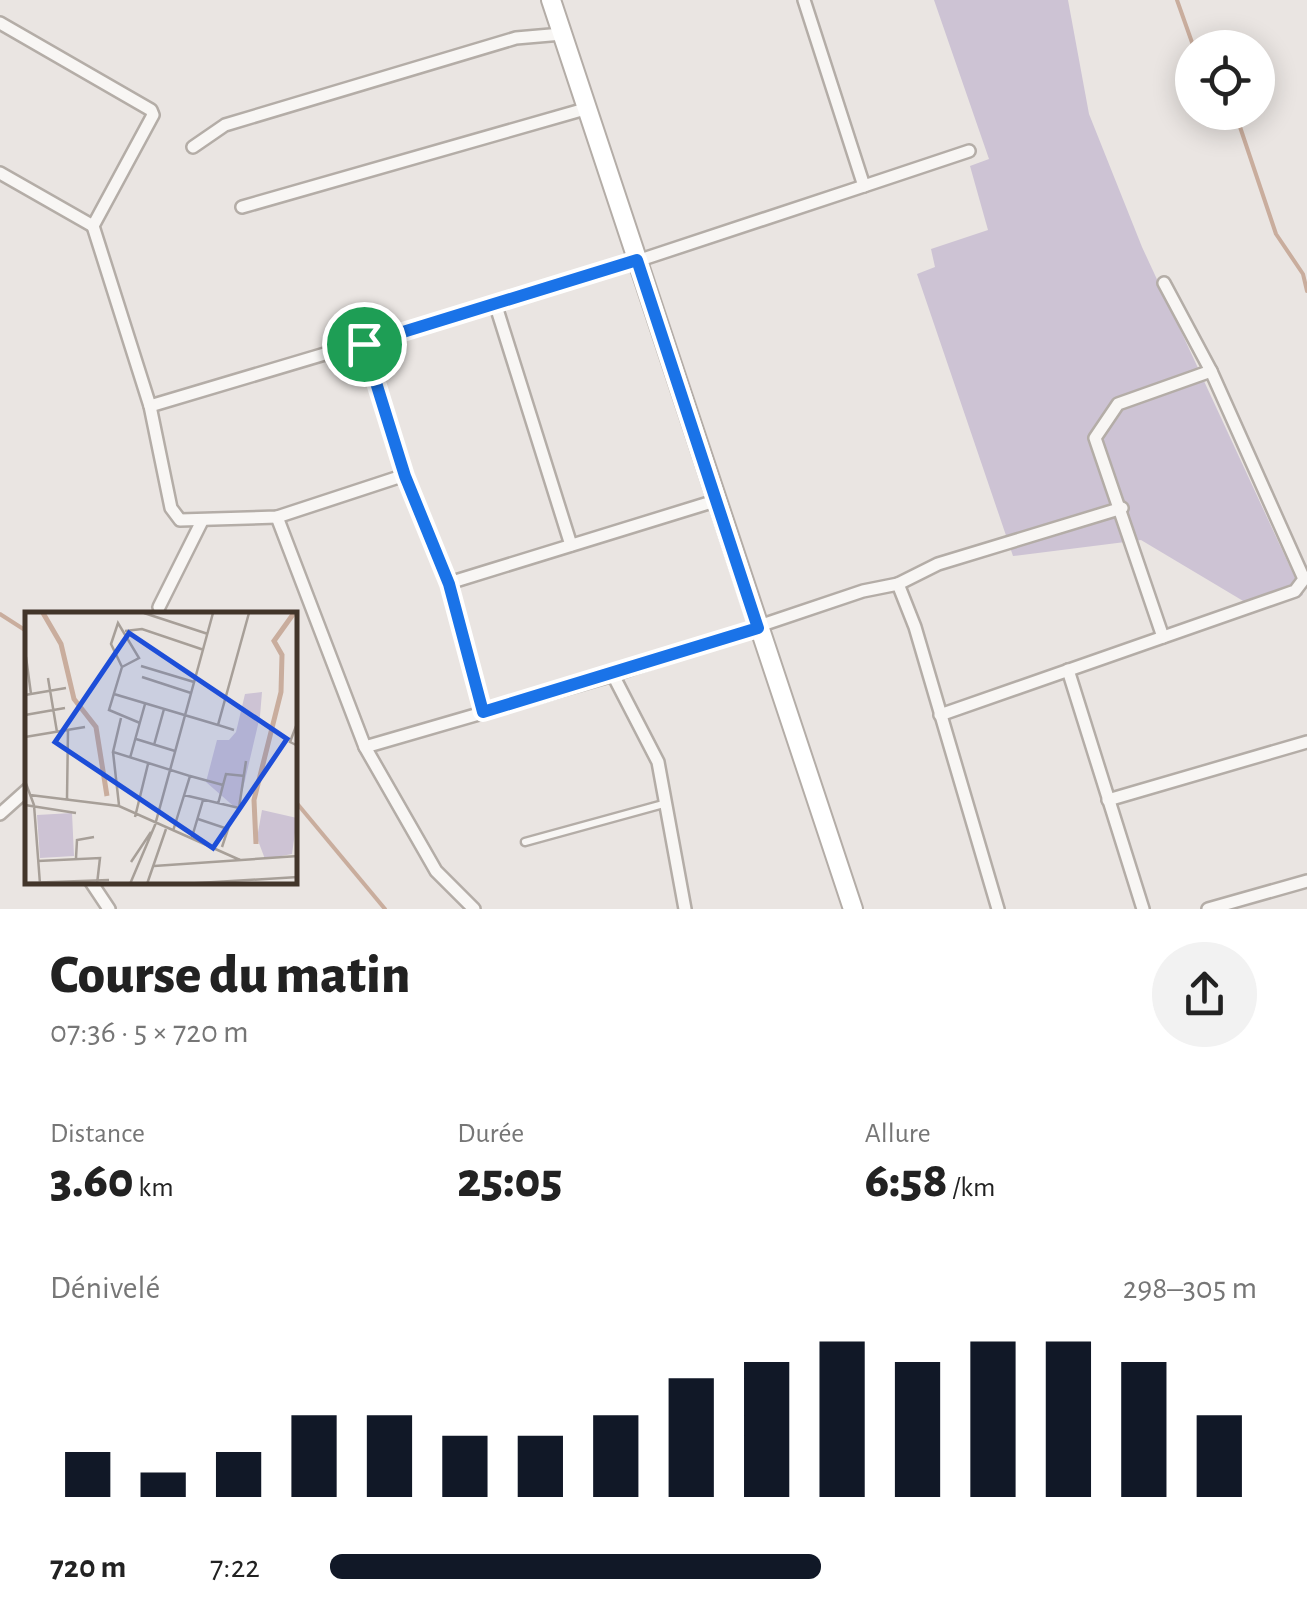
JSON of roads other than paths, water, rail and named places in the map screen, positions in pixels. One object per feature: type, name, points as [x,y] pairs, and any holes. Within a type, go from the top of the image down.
[{"type":"street","points":[[551,0],[853,909]]},
{"type":"street","points":[[804,0],[864,186]]},
{"type":"street","points":[[0,24],[153,114],[94,226]]},
{"type":"street","points":[[193,147],[225,125],[516,38],[562,34]]},
{"type":"street","points":[[242,208],[585,109]]},
{"type":"street","points":[[150,406],[637,260],[970,151]]},
{"type":"street","points":[[0,173],[94,226],[150,406],[171,508],[180,520],[278,517],[405,476]]},
{"type":"street","points":[[940,716],[1295,591],[1304,578],[1211,371],[1164,283]]},
{"type":"street","points":[[496,303],[571,545]]},
{"type":"street","points":[[364,344],[405,476],[449,584],[483,712]]},
{"type":"street","points":[[1164,637],[1095,438],[1118,404],[1211,371]]},
{"type":"street","points":[[449,584],[715,500]]},
{"type":"street","points":[[365,747],[612,675],[862,591],[898,584],[938,564],[1122,508]]},
{"type":"street","points":[[278,517],[365,747],[436,871],[474,909]]},
{"type":"street","points":[[159,608],[202,521]]},
{"type":"street","points":[[898,584],[998,909]]},
{"type":"street","points":[[1068,670],[1142,909]]},
{"type":"street","points":[[612,675],[658,762],[685,909]]},
{"type":"street","points":[[1108,800],[1307,742]]},
{"type":"street","points":[[0,814],[25,795]]},
{"type":"street","points":[[1208,909],[1307,881]]},
{"type":"street","points":[[92,884],[109,909]]},
{"type":"lane","points":[[524,842],[668,803]]},
{"type":"waterway","points":[[1177,0],[1188,30]]},
{"type":"waterway","points":[[1241,130],[1276,234],[1303,274],[1307,291]]},
{"type":"waterway","points":[[0,614],[25,630]]},
{"type":"waterway","points":[[298,805],[385,909]]}]
